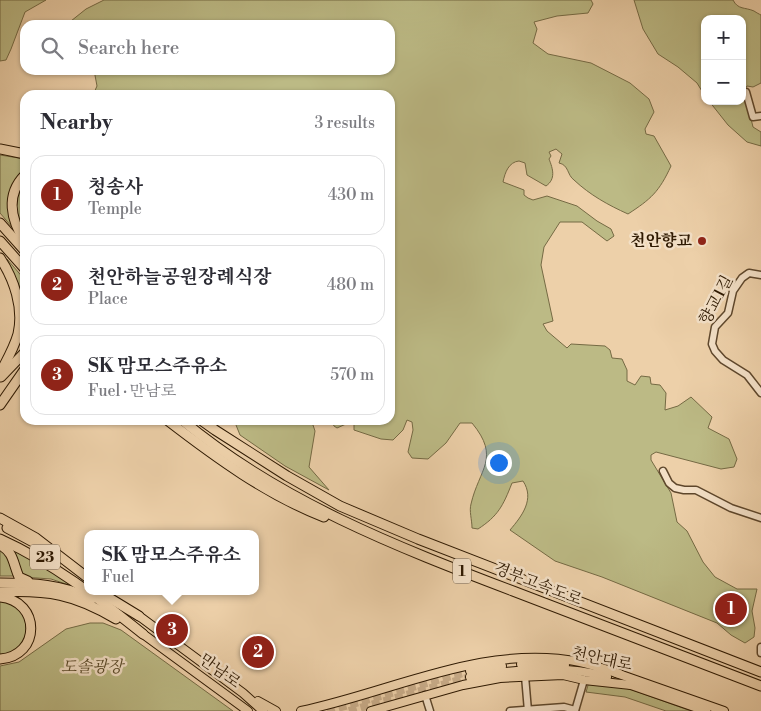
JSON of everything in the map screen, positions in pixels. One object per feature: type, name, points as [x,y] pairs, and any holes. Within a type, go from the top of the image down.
[{"type":"highway","points":[[0,149],[20,153]]},
{"type":"highway","points":[[20,182],[14,190],[11,203],[15,223],[20,232]]},
{"type":"highway","points":[[0,223],[20,245]]},
{"type":"highway","points":[[0,241],[20,263]]},
{"type":"highway","points":[[0,258],[12,282],[20,318],[15,342],[0,374]]},
{"type":"highway","points":[[0,379],[20,357]]},
{"type":"highway","points":[[0,406],[20,376]]},
{"type":"highway","points":[[9,391],[20,383]]},
{"type":"highway","points":[[174,425],[233,468],[272,491],[315,514],[413,553]]},
{"type":"highway","name":"경부고속도로","points":[[188,425],[207,441],[280,487],[335,518],[413,553],[761,686]]},
{"type":"highway","name":"경부고속도로","points":[[208,425],[287,476],[340,506],[418,539],[761,672]]},
{"type":"highway","points":[[0,518],[36,538],[84,575]]},
{"type":"highway","points":[[0,524],[76,569]]},
{"type":"highway","name":"23","points":[[0,532],[84,581]]},
{"type":"highway","name":"만남로","points":[[0,539],[68,577],[84,589]]},
{"type":"highway","points":[[0,545],[10,552],[17,575],[20,578],[50,585]]},
{"type":"highway","points":[[0,583],[35,583],[63,587],[90,598],[143,634]]},
{"type":"highway","points":[[0,592],[36,591],[64,595],[99,609],[143,634]]},
{"type":"highway","name":"만남로","points":[[92,595],[143,634]]},
{"type":"highway","name":"만남로","points":[[105,595],[139,616]]},
{"type":"highway","points":[[111,595],[139,616]]},
{"type":"highway","points":[[0,597],[8,598],[22,606],[29,616],[31,628],[24,649],[10,658],[0,659]]},
{"type":"main road","name":"만남로","points":[[139,616],[243,693],[263,711]]},
{"type":"main road","name":"만남로","points":[[143,634],[248,711]]},
{"type":"main road","points":[[310,711],[326,708],[335,703],[452,669],[491,662],[534,658],[580,662],[620,674]]},
{"type":"main road","name":"천안대로","points":[[706,711],[602,676],[558,670],[518,670],[470,674],[511,665],[542,664],[592,668],[620,674],[724,711]]},
{"type":"main road","points":[[399,684],[462,672],[466,677],[465,682],[460,686]]},
{"type":"main road","points":[[371,711],[460,686],[500,678],[563,675],[584,680],[631,685]]},
{"type":"main road","points":[[243,693],[276,711]]},
{"type":"main road","points":[[232,699],[240,711]]},
{"type":"main road","points":[[301,711],[326,708]]},
{"type":"street","points":[[746,92],[753,118],[761,116]]},
{"type":"street","name":"향교1길","points":[[761,275],[749,273],[742,278],[731,295],[728,313],[715,327],[711,340],[713,348],[723,360],[747,375],[761,393]]},
{"type":"street","points":[[663,472],[670,483],[676,488],[696,490],[731,508],[761,518]]},
{"type":"street","points":[[761,647],[761,653]]},
{"type":"street","points":[[525,676],[529,710]]},
{"type":"street","points":[[510,711],[575,710],[584,680]]},
{"type":"street","points":[[425,695],[430,711]]},
{"type":"green space","points":[[0,0],[46,0],[25,12],[22,20],[20,20],[20,25],[6,60],[0,61]]},
{"type":"green space","points":[[104,0],[591,0],[593,4],[588,13],[557,16],[534,22],[537,29],[533,43],[548,54],[591,63],[630,83],[649,99],[654,112],[645,129],[646,134],[654,136],[671,166],[654,194],[628,214],[600,199],[574,180],[565,166],[559,163],[562,154],[556,149],[549,152],[553,174],[546,186],[527,175],[525,163],[519,161],[513,163],[508,168],[503,182],[524,190],[524,195],[533,200],[547,196],[577,206],[611,229],[614,236],[607,241],[582,222],[560,222],[544,247],[541,265],[553,321],[543,324],[547,331],[567,348],[571,344],[605,346],[610,350],[612,358],[622,359],[627,370],[627,381],[635,385],[641,376],[650,377],[651,384],[660,385],[666,393],[665,410],[678,406],[691,397],[712,417],[708,428],[729,439],[737,459],[734,467],[721,469],[656,452],[651,455],[651,460],[671,493],[677,522],[687,531],[703,562],[715,577],[737,589],[757,589],[752,611],[755,628],[754,637],[745,643],[731,635],[717,623],[602,577],[555,561],[510,530],[526,507],[528,494],[523,481],[512,483],[503,504],[490,520],[478,529],[472,528],[471,504],[487,455],[481,435],[472,423],[460,423],[446,443],[428,459],[412,458],[408,452],[413,430],[412,422],[407,420],[403,430],[393,440],[381,439],[354,430],[354,425],[395,425],[395,90],[95,90],[97,86],[95,75],[395,75],[395,20],[72,20],[86,9]]},
{"type":"green space","points":[[634,0],[733,0],[739,7],[761,15],[761,83],[753,87],[746,87],[746,15],[701,15],[701,90],[697,83],[678,67],[658,54],[643,29]]},
{"type":"green space","points":[[746,98],[753,127],[761,132],[761,146],[747,142],[728,125],[712,105],[746,105]]},
{"type":"green space","points":[[0,155],[20,158],[20,176],[12,227],[0,213]]},
{"type":"green space","points":[[20,189],[20,224],[16,207]]},
{"type":"green space","points":[[7,259],[20,274],[20,290]]},
{"type":"green space","points":[[236,425],[313,425],[315,431],[309,467],[329,490],[285,466],[240,435]]},
{"type":"green space","points":[[334,425],[344,425],[337,428]]},
{"type":"green space","points":[[0,548],[5,550],[15,576],[0,576]]},
{"type":"green space","points":[[11,550],[18,552],[72,583],[72,586],[51,579],[23,577]]},
{"type":"green space","points":[[0,599],[14,605],[22,612],[27,637],[14,652],[0,655]]},
{"type":"green space","name":"도솔광장","points":[[90,623],[103,623],[121,630],[233,711],[0,711],[0,666],[19,662],[66,629]]},
{"type":"green space","points":[[589,682],[627,688],[691,711],[666,711],[625,697],[586,692]]},
{"type":"tunnel","points":[[327,711],[470,671]]},
{"type":"tunnel","points":[[349,711],[470,677]]},
{"type":"place","name":"천안향교","points":[[702,241]]},
{"type":"place","name":"청송사","points":[[731,609]]},
{"type":"place","name":"SK 맘모스주유소","points":[[172,630]]},
{"type":"place","name":"천안하늘공원장례식장","points":[[258,652]]}]
